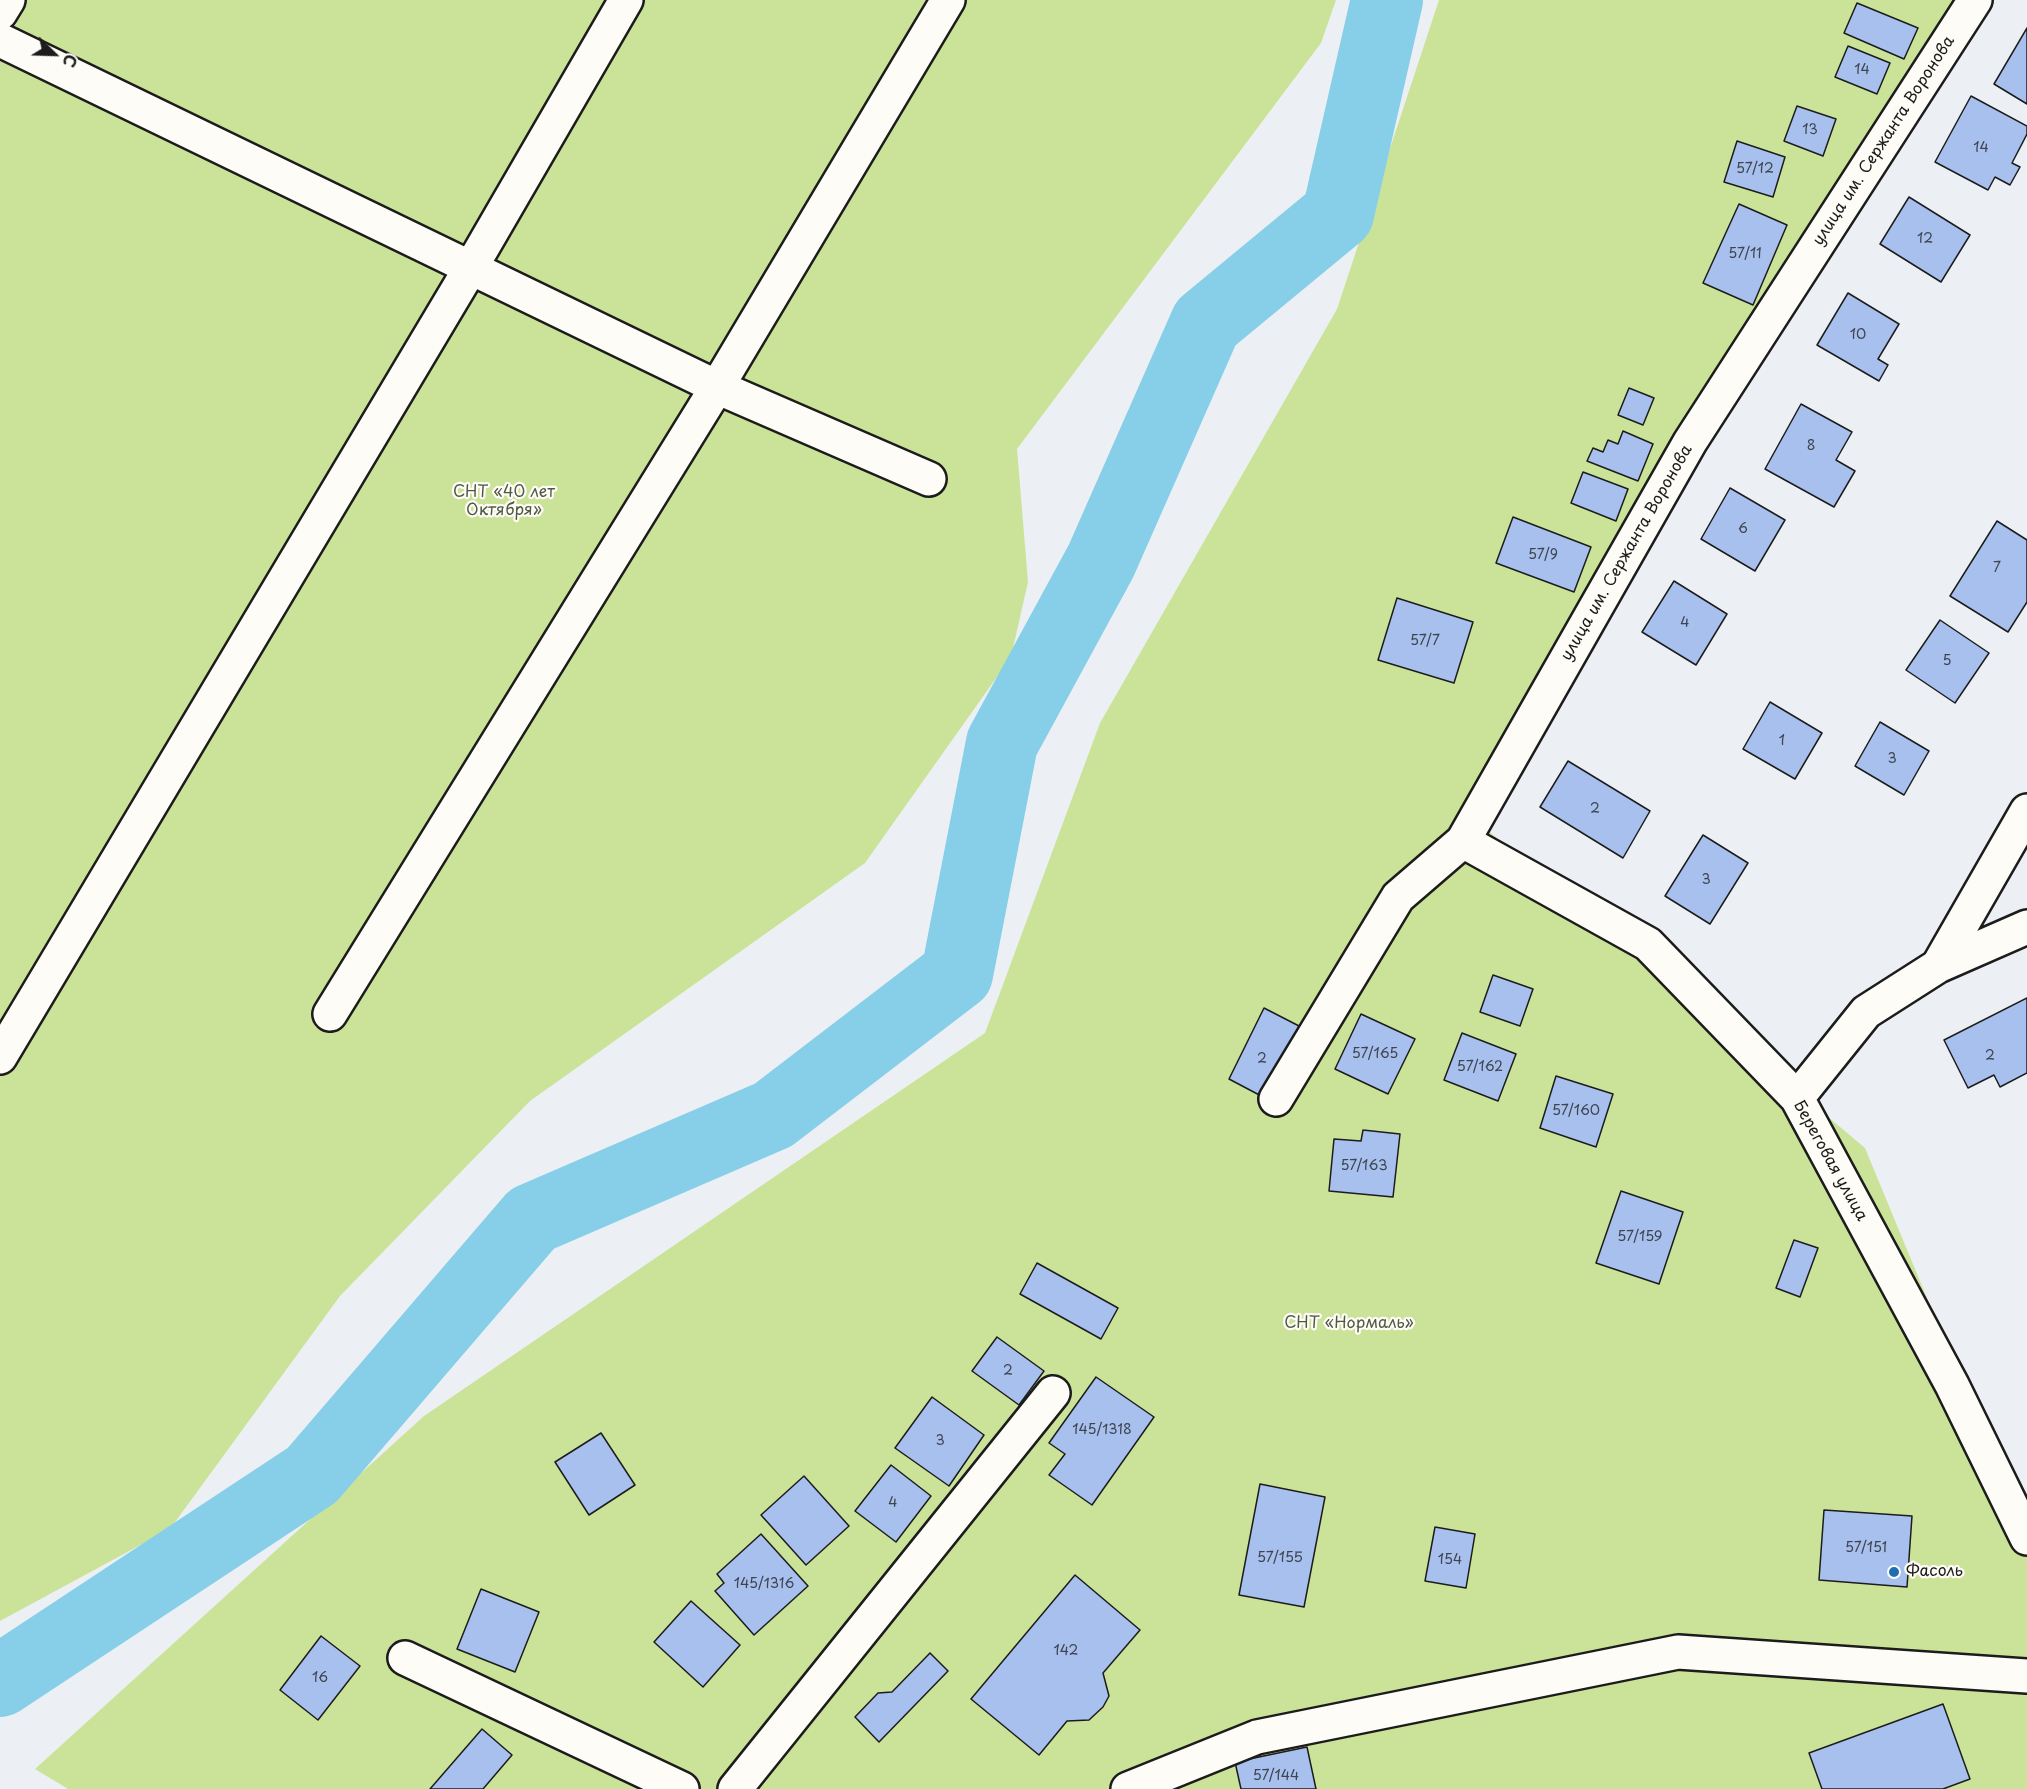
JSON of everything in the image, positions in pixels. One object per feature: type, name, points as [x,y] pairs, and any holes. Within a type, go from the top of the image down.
[{"type":"street","points":[[0,13],[8,0]]},
{"type":"street","points":[[0,1057],[470,269],[626,0]]},
{"type":"street","points":[[330,1014],[717,387],[948,0]]},
{"type":"street","name":"улица им. Сержанта Воронова","points":[[1276,1099],[1398,897],[1463,841],[1690,442],[1975,0]]},
{"type":"street","points":[[0,40],[717,387],[929,479]]},
{"type":"street","points":[[1938,966],[2027,811]]},
{"type":"street","name":"Береговая улица","points":[[1463,841],[1648,944],[1797,1098],[1952,1385],[2027,1538]]},
{"type":"street","points":[[1797,1098],[1866,1012],[1938,966],[2027,927]]},
{"type":"street","points":[[735,1789],[1053,1393]]},
{"type":"street","points":[[1128,1789],[1257,1737],[1678,1652],[2027,1676]]},
{"type":"street","points":[[405,1658],[682,1789]]},
{"type":"green space","name":"СНТ «40 лет Октября»","points":[[0,0],[1336,0],[1321,43],[1017,449],[1028,582],[1011,657],[865,863],[530,1101],[340,1296],[170,1529],[0,1621]]},
{"type":"green space","name":"СНТ «Нормаль»","points":[[1439,0],[1974,0],[1466,812],[1865,1148],[2027,1540],[2027,1789],[68,1789],[35,1769],[424,1416],[985,1033],[1100,723],[1337,309]]},
{"type":"building","points":[[1857,3],[1918,28],[1904,59],[1844,33]]},
{"type":"building","points":[[2027,28],[2027,104],[1994,84]]},
{"type":"building","points":[[1848,46],[1890,63],[1877,94],[1835,77]]},
{"type":"building","points":[[1971,96],[2027,126],[2027,134],[2012,163],[2020,167],[2010,185],[1995,177],[1988,190],[1935,162]]},
{"type":"building","points":[[1797,106],[1836,119],[1823,156],[1784,141]]},
{"type":"building","points":[[1737,141],[1785,157],[1773,197],[1724,182]]},
{"type":"building","points":[[1909,197],[1970,235],[1941,282],[1880,244]]},
{"type":"building","points":[[1739,204],[1787,225],[1753,305],[1703,283]]},
{"type":"building","points":[[1848,293],[1899,324],[1878,359],[1888,365],[1879,381],[1817,345]]},
{"type":"building","points":[[1629,388],[1654,398],[1643,425],[1618,415]]},
{"type":"building","points":[[1801,404],[1852,432],[1836,460],[1855,471],[1834,507],[1765,469]]},
{"type":"building","points":[[1623,431],[1653,444],[1638,481],[1587,461],[1593,448],[1603,452],[1608,440],[1618,444]]},
{"type":"building","points":[[1583,472],[1628,489],[1616,521],[1571,503]]},
{"type":"building","points":[[1730,488],[1785,520],[1755,571],[1701,539]]},
{"type":"building","points":[[1513,517],[1591,547],[1574,592],[1496,563]]},
{"type":"building","points":[[1997,521],[2027,540],[2027,602],[2008,632],[1950,596]]},
{"type":"building","points":[[1674,581],[1727,614],[1696,665],[1642,632]]},
{"type":"building","points":[[1397,598],[1473,622],[1454,683],[1378,660]]},
{"type":"building","points":[[1940,620],[1989,653],[1955,703],[1906,670]]},
{"type":"building","points":[[1770,702],[1822,733],[1795,779],[1743,749]]},
{"type":"building","points":[[1880,722],[1929,751],[1904,795],[1855,766]]},
{"type":"building","points":[[1568,761],[1650,811],[1623,858],[1540,807]]},
{"type":"building","points":[[1703,835],[1748,863],[1710,924],[1665,896]]},
{"type":"building","points":[[1493,975],[1533,989],[1520,1026],[1480,1012]]},
{"type":"building","points":[[2027,998],[2027,1073],[2000,1087],[1994,1075],[1968,1088],[1944,1040]]},
{"type":"building","points":[[1264,1008],[1301,1027],[1265,1098],[1229,1079]]},
{"type":"building","points":[[1361,1014],[1415,1039],[1388,1094],[1335,1069]]},
{"type":"building","points":[[1462,1033],[1516,1054],[1498,1101],[1444,1080]]},
{"type":"building","points":[[1556,1076],[1613,1094],[1596,1147],[1540,1128]]},
{"type":"building","points":[[1363,1130],[1400,1134],[1393,1197],[1329,1191],[1334,1139],[1361,1141]]},
{"type":"building","points":[[1621,1191],[1683,1212],[1659,1284],[1596,1263]]},
{"type":"building","points":[[1794,1240],[1818,1248],[1800,1297],[1776,1288]]},
{"type":"building","points":[[1037,1263],[1118,1308],[1101,1339],[1020,1294]]},
{"type":"building","points":[[997,1337],[1044,1371],[1019,1405],[972,1371]]},
{"type":"building","points":[[1096,1377],[1154,1417],[1092,1505],[1049,1475],[1065,1454],[1049,1443]]},
{"type":"building","points":[[932,1397],[984,1435],[949,1486],[895,1448]]},
{"type":"building","points":[[601,1433],[635,1485],[589,1515],[555,1462]]},
{"type":"building","points":[[891,1465],[931,1496],[896,1542],[855,1511]]},
{"type":"building","points":[[804,1476],[849,1526],[806,1565],[761,1515]]},
{"type":"building","points":[[1260,1484],[1325,1497],[1304,1607],[1239,1595]]},
{"type":"building","points":[[1824,1510],[1912,1516],[1907,1587],[1819,1580]]},
{"type":"building","points":[[1435,1527],[1475,1534],[1466,1588],[1425,1581]]},
{"type":"building","points":[[761,1534],[808,1586],[754,1635],[715,1591],[724,1583],[717,1574]]},
{"type":"building","points":[[1075,1575],[1140,1630],[1103,1673],[1109,1696],[1103,1707],[1089,1720],[1067,1721],[1039,1755],[971,1699]]},
{"type":"building","points":[[481,1589],[539,1612],[515,1672],[457,1649]]},
{"type":"building","points":[[691,1601],[740,1645],[703,1687],[654,1642]]},
{"type":"building","points":[[321,1636],[360,1666],[318,1720],[280,1690]]},
{"type":"building","points":[[930,1653],[948,1671],[879,1742],[855,1717],[878,1693],[892,1692]]},
{"type":"building","points":[[1943,1704],[1970,1779],[1943,1789],[1822,1789],[1809,1753]]},
{"type":"building","points":[[482,1729],[512,1755],[483,1789],[430,1789]]},
{"type":"building","points":[[1307,1747],[1316,1789],[1241,1789],[1235,1762]]},
{"type":"waterway","points":[[0,1681],[312,1475],[532,1219],[773,1115],[957,974],[1002,743],[1101,561],[1206,323],[1338,214],[1387,0]]},
{"type":"place","name":"Фасоль","points":[[1894,1572]]}]
